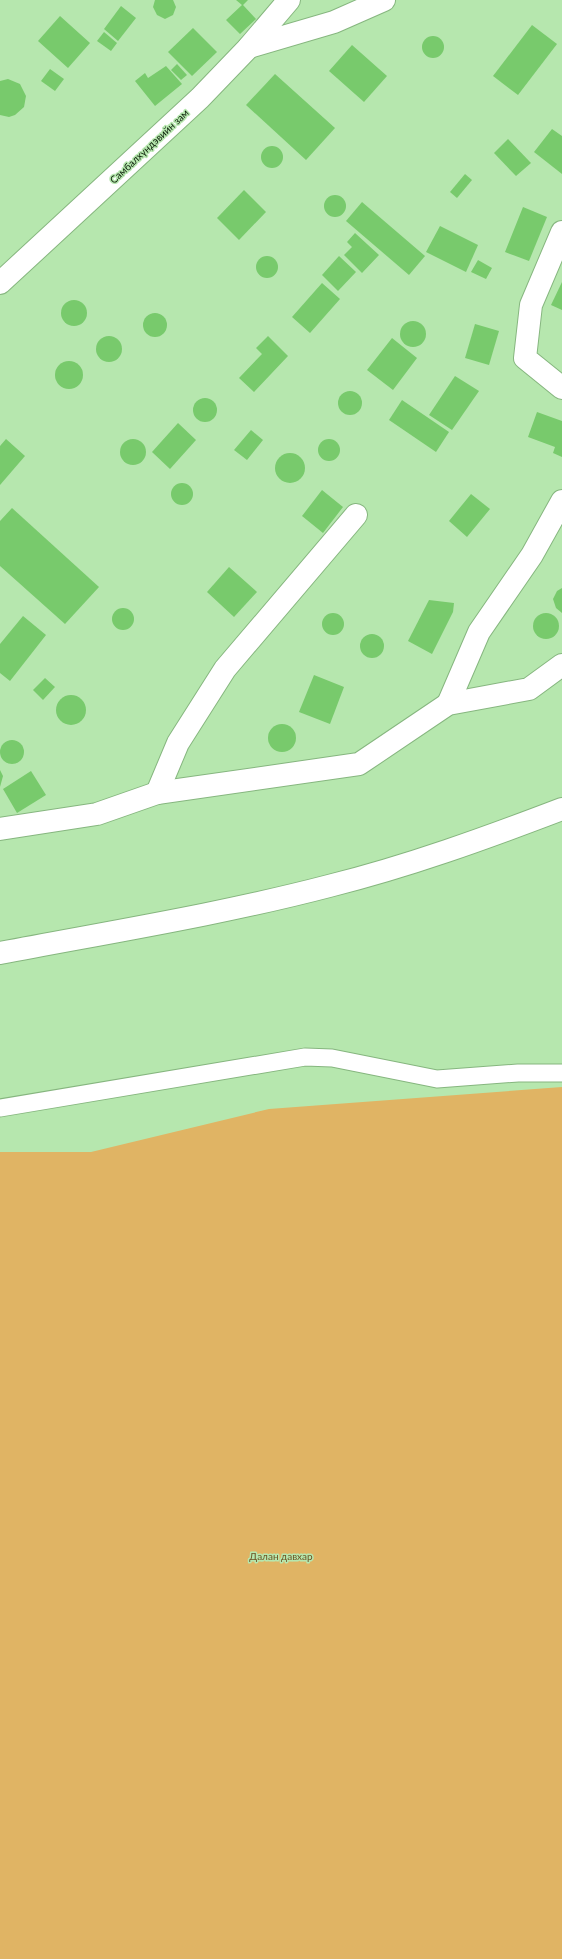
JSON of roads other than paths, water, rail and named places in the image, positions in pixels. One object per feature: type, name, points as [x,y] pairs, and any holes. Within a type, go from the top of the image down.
[{"type":"street","name":"Самбалхүндэвийн зам","points":[[0,283],[189,109],[249,48],[289,0]]},
{"type":"street","points":[[249,48],[334,22],[384,0]]},
{"type":"street","points":[[562,232],[531,305],[525,358],[562,388]]},
{"type":"street","points":[[448,704],[479,632],[532,555],[562,501]]},
{"type":"street","points":[[157,793],[178,743],[225,669],[356,515]]},
{"type":"street","points":[[0,828],[15,828],[97,814],[157,793],[359,764],[448,704],[528,689],[562,665]]},
{"type":"street","points":[[0,953],[279,899],[330,886],[482,840],[562,809]]},
{"type":"lane","points":[[0,1108],[305,1057],[332,1058],[437,1079],[518,1073],[562,1073]]},
{"type":"park label","name":"Далан давхар","points":[[281,1556]]}]
